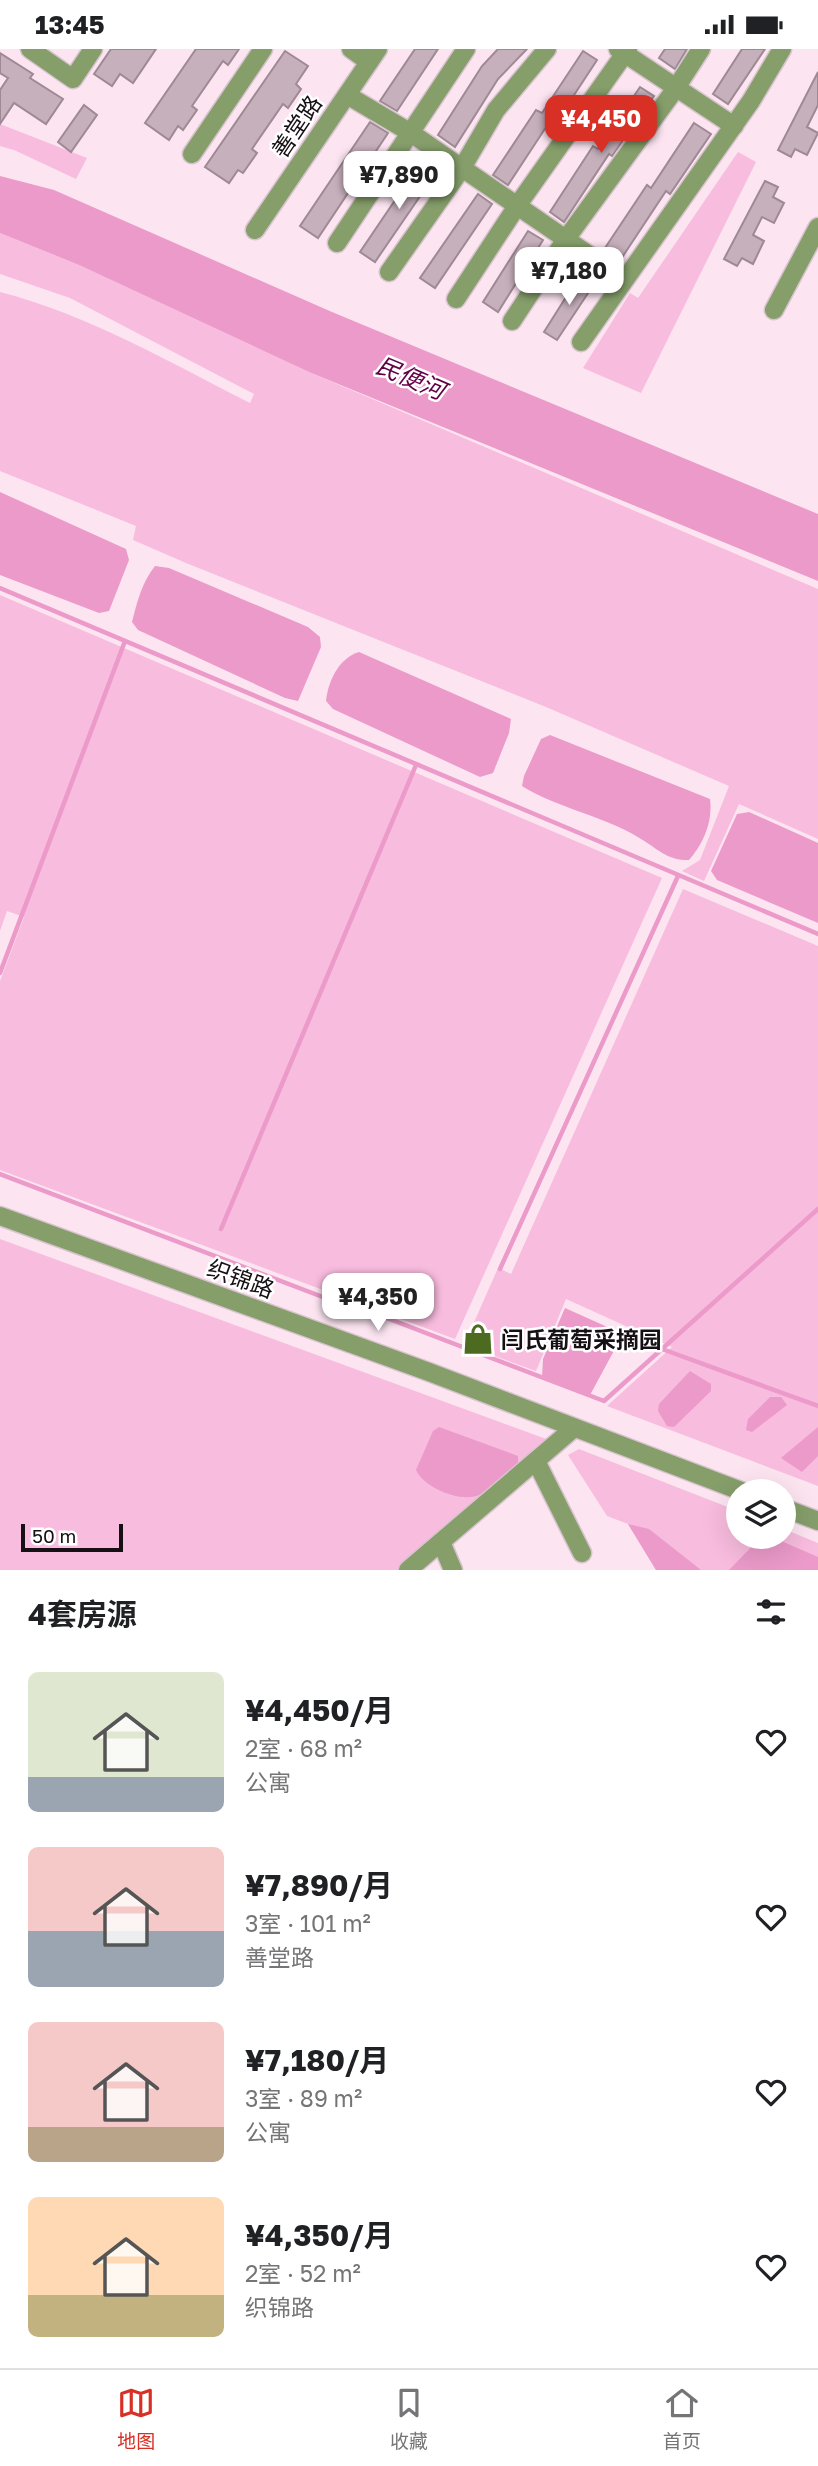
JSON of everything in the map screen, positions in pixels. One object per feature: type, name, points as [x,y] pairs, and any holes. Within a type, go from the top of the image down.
[{"type":"street","points":[[30,49],[74,79],[93,49]]},
{"type":"street","points":[[192,154],[263,49]]},
{"type":"street","points":[[351,49],[373,55]]},
{"type":"street","points":[[337,243],[466,49]]},
{"type":"street","points":[[389,272],[462,168],[496,110],[547,49]]},
{"type":"street","points":[[512,321],[566,239],[676,88],[701,49]]},
{"type":"street","points":[[581,342],[734,126],[782,49]]},
{"type":"street","points":[[456,299],[624,51],[734,126]]},
{"type":"street","name":"善堂路","points":[[255,230],[373,55]]},
{"type":"street","points":[[347,95],[411,133],[624,279]]},
{"type":"street","points":[[774,310],[818,227]]},
{"type":"street","name":"织锦路","points":[[0,1216],[726,1485]]},
{"type":"street","points":[[408,1570],[574,1427]]},
{"type":"street","points":[[536,1461],[582,1553]]},
{"type":"street","points":[[796,1513],[818,1521]]},
{"type":"street","points":[[441,1542],[453,1570]]},
{"type":"shaded area","points":[[0,124],[87,158],[76,179],[0,146]]},
{"type":"shaded area","points":[[738,152],[756,162],[641,393],[583,368],[630,293],[638,298]]},
{"type":"shaded area","points":[[0,233],[79,265],[309,372],[818,589],[818,839],[739,804],[704,881],[682,871],[700,860],[729,786],[546,707],[186,563],[133,540],[136,526],[0,471],[0,292],[97,326],[250,403],[254,394],[70,298],[0,274]]},
{"type":"shaded area","points":[[0,595],[662,878],[455,1339],[0,1170],[0,981],[24,917],[7,911],[0,931]]},
{"type":"shaded area","points":[[683,889],[818,946],[818,1486],[607,1406],[672,1347],[566,1299],[536,1371],[464,1345],[498,1268],[511,1274]]},
{"type":"shaded area","points":[[0,1239],[549,1440],[397,1570],[0,1570]]},
{"type":"shaded area","points":[[579,1449],[726,1506],[726,1549],[796,1549],[796,1534],[818,1543],[818,1570],[656,1570],[628,1524],[607,1516],[568,1455]]},
{"type":"water","name":"民便河","points":[[0,176],[54,190],[332,312],[818,514],[818,581],[309,372],[79,265],[0,233]]},
{"type":"water","points":[[0,492],[126,549],[129,560],[109,611],[99,613],[0,575]]},
{"type":"water","points":[[155,566],[169,568],[308,627],[320,637],[321,647],[298,701],[285,698],[138,630],[132,622],[143,585]]},
{"type":"water","points":[[359,652],[511,719],[509,733],[493,773],[480,777],[333,709],[326,701],[332,678],[346,659]]},
{"type":"water","points":[[550,735],[710,799],[706,831],[689,860],[669,856],[627,831],[551,801],[522,786],[541,739]]},
{"type":"water","points":[[749,812],[818,843],[818,923],[717,880],[711,871],[737,814]]},
{"type":"water","points":[[565,1308],[623,1334],[590,1395],[542,1377],[543,1359]]},
{"type":"water","points":[[690,1371],[711,1384],[711,1391],[674,1427],[667,1426],[658,1411],[659,1404]]},
{"type":"water","points":[[770,1397],[781,1397],[787,1405],[752,1432],[746,1430],[748,1419]]},
{"type":"water","points":[[439,1427],[518,1456],[518,1464],[479,1495],[463,1497],[435,1488],[420,1477],[416,1470],[433,1431]]},
{"type":"water","points":[[818,1427],[818,1456],[802,1472],[781,1458]]},
{"type":"water","points":[[628,1524],[649,1529],[701,1570],[656,1570]]},
{"type":"water","points":[[796,1547],[818,1557],[818,1570],[729,1570],[749,1549]]},
{"type":"building","points":[[111,49],[156,49],[133,83],[120,74],[112,86],[94,74]]},
{"type":"building","points":[[196,49],[239,49],[228,65],[223,61],[192,106],[197,110],[183,130],[178,126],[169,140],[145,123]]},
{"type":"building","points":[[415,49],[438,49],[397,111],[380,101]]},
{"type":"building","points":[[498,49],[527,49],[498,79],[455,147],[438,135],[482,66]]},
{"type":"building","points":[[665,49],[687,49],[675,69],[659,58]]},
{"type":"building","points":[[742,49],[765,49],[728,104],[713,94]]},
{"type":"building","points":[[285,51],[308,66],[296,84],[301,89],[288,108],[283,104],[252,149],[257,153],[243,173],[238,170],[229,183],[205,167]]},
{"type":"building","points":[[583,51],[597,60],[557,121],[552,118],[508,185],[493,175],[536,110],[542,113]]},
{"type":"building","points":[[0,53],[33,74],[30,78],[63,99],[46,124],[14,103],[0,124],[0,90],[8,78],[0,73]]},
{"type":"building","points":[[818,72],[818,105],[807,127],[818,133],[807,155],[795,149],[791,157],[778,150]]},
{"type":"building","points":[[640,87],[654,96],[612,156],[609,154],[564,222],[550,212],[593,146],[598,149]]},
{"type":"building","points":[[84,105],[97,115],[71,152],[58,142]]},
{"type":"building","points":[[370,122],[388,133],[318,238],[300,226]]},
{"type":"building","points":[[694,123],[711,134],[670,194],[666,191],[621,259],[605,248],[647,185],[651,188]]},
{"type":"building","points":[[423,159],[438,170],[375,262],[360,252]]},
{"type":"building","points":[[765,181],[778,187],[773,197],[784,203],[774,223],[762,217],[753,235],[764,241],[753,264],[742,258],[737,266],[724,259]]},
{"type":"building","points":[[478,194],[492,204],[435,288],[420,278]]},
{"type":"building","points":[[528,231],[543,240],[498,312],[483,302]]},
{"type":"building","points":[[580,275],[594,284],[557,340],[544,332]]},
{"type":"waterway","points":[[0,588],[818,934]]},
{"type":"waterway","points":[[0,973],[125,641]]},
{"type":"waterway","points":[[221,1229],[416,765]]},
{"type":"waterway","points":[[500,1269],[678,876]]},
{"type":"waterway","points":[[0,1174],[604,1401],[818,1209]]},
{"type":"waterway","points":[[662,1349],[818,1406]]},
{"type":"place","name":"闫氏葡萄采摘园","points":[[478,1339]]}]
